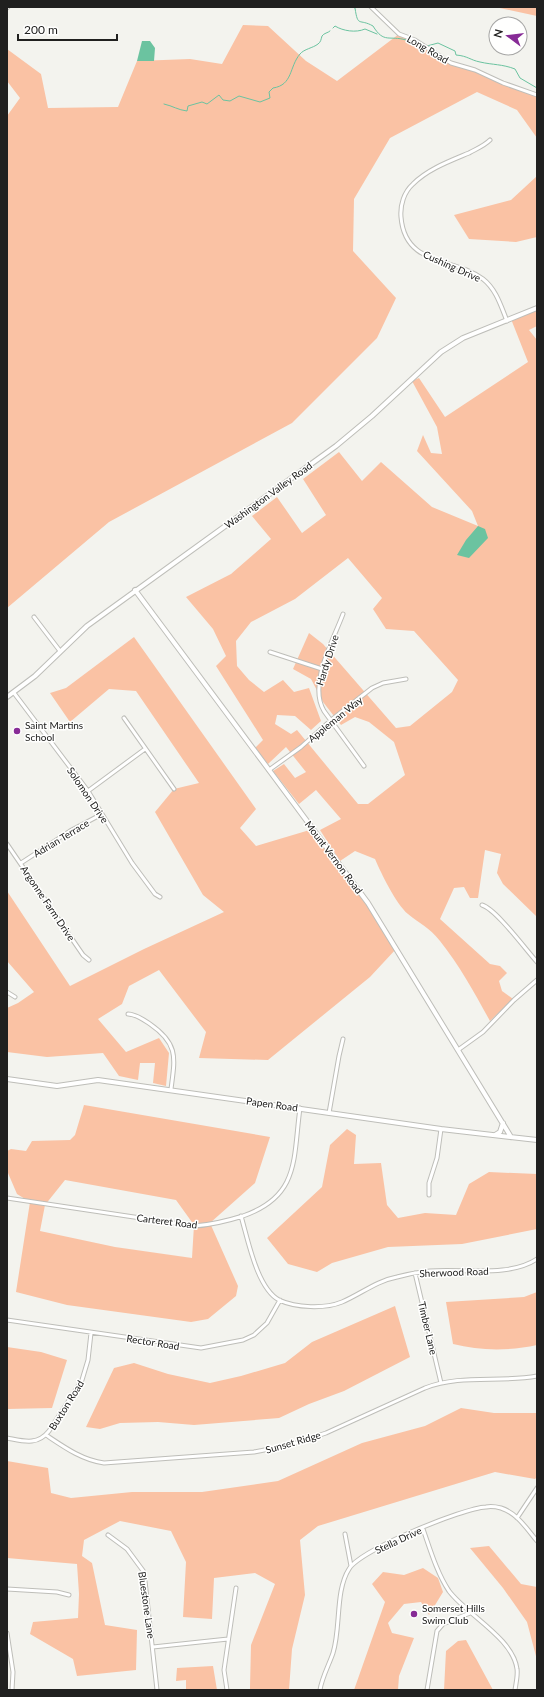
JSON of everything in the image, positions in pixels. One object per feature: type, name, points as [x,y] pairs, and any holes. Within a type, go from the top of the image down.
[{"type":"street","name":"Long Road","points":[[371,7],[399,34],[415,40],[451,63],[475,70],[503,83],[537,95]]},
{"type":"street","name":"Cushing Drive","points":[[490,140],[482,147],[428,172],[414,183],[403,200],[402,222],[411,243],[422,254],[475,274],[486,281],[497,296],[507,320]]},
{"type":"street","name":"Washington Valley Road","points":[[7,697],[35,676],[87,626],[336,446],[372,416],[441,352],[463,338],[537,308]]},
{"type":"street","name":"Mount Vernon Road","points":[[136,590],[368,903],[511,1137]]},
{"type":"street","name":"Hardy Drive","points":[[343,614],[322,669],[318,685],[318,697],[321,706],[330,721],[364,766]]},
{"type":"street","points":[[34,618],[60,651]]},
{"type":"street","points":[[270,652],[322,669]]},
{"type":"street","name":"Appleman Way","points":[[269,770],[301,747],[330,721],[378,685],[406,679]]},
{"type":"street","name":"Solomon Drive","points":[[14,693],[88,791],[132,863],[155,894],[160,897]]},
{"type":"street","points":[[124,718],[174,789]]},
{"type":"street","points":[[88,791],[145,749]]},
{"type":"street","name":"Adrian Terrace","points":[[21,863],[70,831],[102,814]]},
{"type":"street","name":"Argonne Farm Drive","points":[[7,844],[83,955],[89,960]]},
{"type":"street","points":[[482,905],[489,908],[494,913],[537,962]]},
{"type":"street","points":[[458,1050],[483,1032],[514,1000],[537,980]]},
{"type":"street","points":[[7,992],[15,997]]},
{"type":"street","points":[[128,1014],[138,1016],[154,1027],[164,1035],[171,1044],[175,1059],[171,1089]]},
{"type":"street","points":[[329,1113],[338,1056],[343,1039]]},
{"type":"street","name":"Papen Road","points":[[7,1078],[57,1086],[93,1079],[441,1129],[537,1140]]},
{"type":"street","name":"Carteret Road","points":[[7,1198],[194,1226],[223,1222],[268,1204],[283,1191],[289,1179],[294,1156],[300,1108]]},
{"type":"street","points":[[495,1135],[500,1132],[503,1123]]},
{"type":"street","points":[[429,1195],[429,1183],[438,1152],[441,1129]]},
{"type":"street","points":[[241,1216],[263,1283],[280,1300]]},
{"type":"street","name":"Sherwood Road","points":[[280,1300],[300,1305],[334,1304],[347,1300],[385,1280],[415,1273],[430,1271],[505,1270],[524,1266],[537,1259]]},
{"type":"street","name":"Timber Lane","points":[[415,1273],[441,1383]]},
{"type":"street","name":"Rector Road","points":[[7,1320],[188,1347],[214,1346],[243,1340],[259,1332],[271,1318],[280,1300]]},
{"type":"street","name":"Buxton Road","points":[[7,1438],[33,1442],[46,1436],[82,1380],[88,1360],[91,1333]]},
{"type":"street","name":"Sunset Ridge","points":[[46,1436],[75,1454],[90,1460],[104,1463],[263,1451],[290,1445],[326,1433],[425,1388],[441,1383],[459,1379],[510,1379],[537,1376]]},
{"type":"street","points":[[517,1518],[537,1488]]},
{"type":"street","name":"Stella Drive","points":[[351,1566],[385,1544],[470,1510],[486,1507],[501,1508],[517,1518],[537,1540]]},
{"type":"street","points":[[423,1529],[445,1584],[450,1592],[470,1613],[502,1641],[512,1655],[517,1668],[515,1690]]},
{"type":"street","points":[[320,1690],[333,1652],[343,1585],[351,1566],[345,1534]]},
{"type":"street","name":"Bluestone Lane","points":[[108,1535],[127,1549],[144,1572],[157,1690]]},
{"type":"street","points":[[227,1690],[224,1670],[236,1588]]},
{"type":"street","points":[[7,1590],[57,1592],[69,1595]]},
{"type":"street","points":[[427,1690],[437,1631],[443,1624],[470,1613]]},
{"type":"street","points":[[7,1633],[12,1666],[12,1690]]},
{"type":"street","points":[[153,1647],[228,1639]]},
{"type":"street","points":[[7,1679],[13,1680]]},
{"type":"shaded area","points":[[495,7],[537,7],[537,16]]},
{"type":"shaded area","points":[[243,25],[268,26],[306,61],[337,81],[399,34],[415,40],[446,60],[537,95],[537,138],[517,110],[477,92],[390,138],[354,199],[353,251],[396,298],[377,338],[292,423],[109,522],[7,608],[7,116],[20,98],[7,81],[7,49],[41,74],[48,108],[118,107],[137,61],[190,59],[222,64]]},
{"type":"shaded area","points":[[142,41],[150,41],[155,48],[154,61],[137,61]]},
{"type":"shaded area","points":[[537,176],[537,237],[516,242],[469,239],[454,215],[511,200]]},
{"type":"shaded area","points":[[537,308],[537,326],[529,330],[537,340],[537,917],[503,884],[497,873],[501,854],[485,850],[478,898],[470,898],[464,887],[454,888],[440,919],[490,964],[500,966],[507,973],[499,981],[502,991],[513,999],[490,1021],[461,970],[440,941],[428,929],[403,909],[385,880],[375,859],[355,851],[340,861],[320,830],[341,819],[316,790],[299,804],[273,771],[284,764],[295,778],[306,772],[286,747],[268,764],[255,748],[263,740],[216,666],[226,656],[213,629],[186,597],[231,574],[271,539],[252,516],[277,497],[302,533],[326,515],[303,479],[339,452],[362,481],[381,462],[432,507],[478,526],[472,511],[417,451],[423,435],[431,453],[442,454],[437,427],[412,381],[419,378],[445,417],[528,362],[511,319]],"holes":[[[348,558],[382,598],[373,609],[386,629],[414,631],[458,680],[452,692],[410,726],[396,728],[323,644],[309,633],[293,669],[311,679],[323,702],[341,725],[355,717],[369,722],[394,742],[405,775],[368,804],[358,804],[297,730],[291,734],[275,724],[277,715],[295,716],[311,730],[321,721],[309,688],[294,692],[283,680],[264,692],[249,680],[237,666],[236,641],[251,622],[295,599]]]},
{"type":"shaded area","points":[[478,526],[485,529],[488,538],[469,558],[457,555],[466,540]]},
{"type":"shaded area","points":[[134,637],[256,809],[240,828],[256,846],[313,829],[368,903],[396,949],[370,977],[268,1060],[199,1058],[206,1032],[159,970],[129,986],[122,1004],[98,1019],[126,1052],[159,1038],[169,1053],[166,1086],[153,1083],[155,1063],[140,1063],[138,1080],[119,1076],[103,1053],[47,1057],[7,1052],[7,1008],[18,1003],[34,992],[7,961],[7,891],[70,986],[144,949],[224,912],[203,895],[155,812],[174,789],[199,783],[136,691],[109,689],[70,722],[50,693],[66,688]]},
{"type":"shaded area","points":[[84,1105],[270,1137],[255,1183],[210,1223],[238,1286],[236,1296],[208,1319],[191,1322],[67,1305],[16,1292],[30,1202],[17,1194],[8,1173],[7,1151],[11,1149],[26,1151],[32,1141],[70,1140],[75,1135]],"holes":[[[65,1180],[176,1200],[194,1225],[192,1258],[115,1247],[40,1231],[45,1205]]]},
{"type":"shaded area","points":[[347,1129],[356,1135],[354,1164],[381,1163],[387,1205],[398,1218],[425,1213],[456,1215],[469,1184],[489,1172],[537,1174],[537,1229],[462,1244],[388,1247],[332,1263],[317,1272],[288,1264],[267,1238],[322,1187],[330,1145]]},
{"type":"shaded area","points":[[537,1292],[537,1345],[506,1349],[484,1349],[453,1344],[446,1302],[524,1297]]},
{"type":"shaded area","points":[[395,1306],[410,1357],[344,1391],[309,1404],[279,1418],[194,1425],[158,1422],[120,1423],[100,1429],[86,1427],[114,1368],[134,1363],[168,1374],[210,1383],[241,1376],[285,1363],[312,1342]]},
{"type":"shaded area","points":[[7,1347],[41,1352],[67,1360],[52,1408],[7,1409]]},
{"type":"shaded area","points":[[461,1408],[494,1413],[537,1413],[537,1477],[535,1479],[495,1472],[318,1526],[300,1540],[305,1595],[292,1649],[289,1690],[250,1690],[251,1645],[275,1584],[255,1573],[214,1578],[212,1619],[183,1617],[186,1562],[171,1531],[120,1521],[84,1540],[82,1556],[92,1563],[105,1625],[137,1630],[136,1670],[77,1676],[73,1659],[30,1634],[33,1622],[78,1618],[79,1594],[77,1564],[7,1558],[7,1461],[48,1468],[51,1493],[71,1498],[132,1492],[202,1492],[278,1481],[362,1443],[425,1426]]},
{"type":"shaded area","points":[[489,1546],[521,1584],[537,1587],[537,1660],[527,1622],[503,1588],[470,1548]]},
{"type":"shaded area","points":[[423,1568],[438,1578],[443,1592],[429,1615],[421,1602],[404,1604],[388,1623],[392,1633],[414,1638],[399,1676],[398,1690],[354,1690],[385,1602],[372,1584],[383,1572],[404,1575]]},
{"type":"shaded area","points":[[466,1640],[493,1690],[444,1690],[446,1651],[458,1641]]},
{"type":"shaded area","points":[[213,1666],[217,1690],[186,1690],[186,1680],[176,1681],[177,1668]]},
{"type":"waterway","points":[[353,7],[355,8],[358,20],[373,26],[380,35],[387,38],[406,40],[421,46]]},
{"type":"waterway","points":[[333,28],[335,26],[354,31],[365,29],[377,34]]},
{"type":"waterway","points":[[164,104],[187,111],[188,106],[202,102],[207,104],[219,95],[223,100],[230,101],[239,96],[260,102],[270,98],[269,92],[273,88],[284,83],[290,75],[300,54],[318,44],[322,36],[330,31]]},
{"type":"waterway","points":[[427,46],[438,43],[455,51],[456,55],[480,62],[515,69],[520,78],[537,88]]},
{"type":"place","name":"Saint Martins School","points":[[17,731]]},
{"type":"place","name":"Somerset Hills Swim Club","points":[[414,1614]]}]
